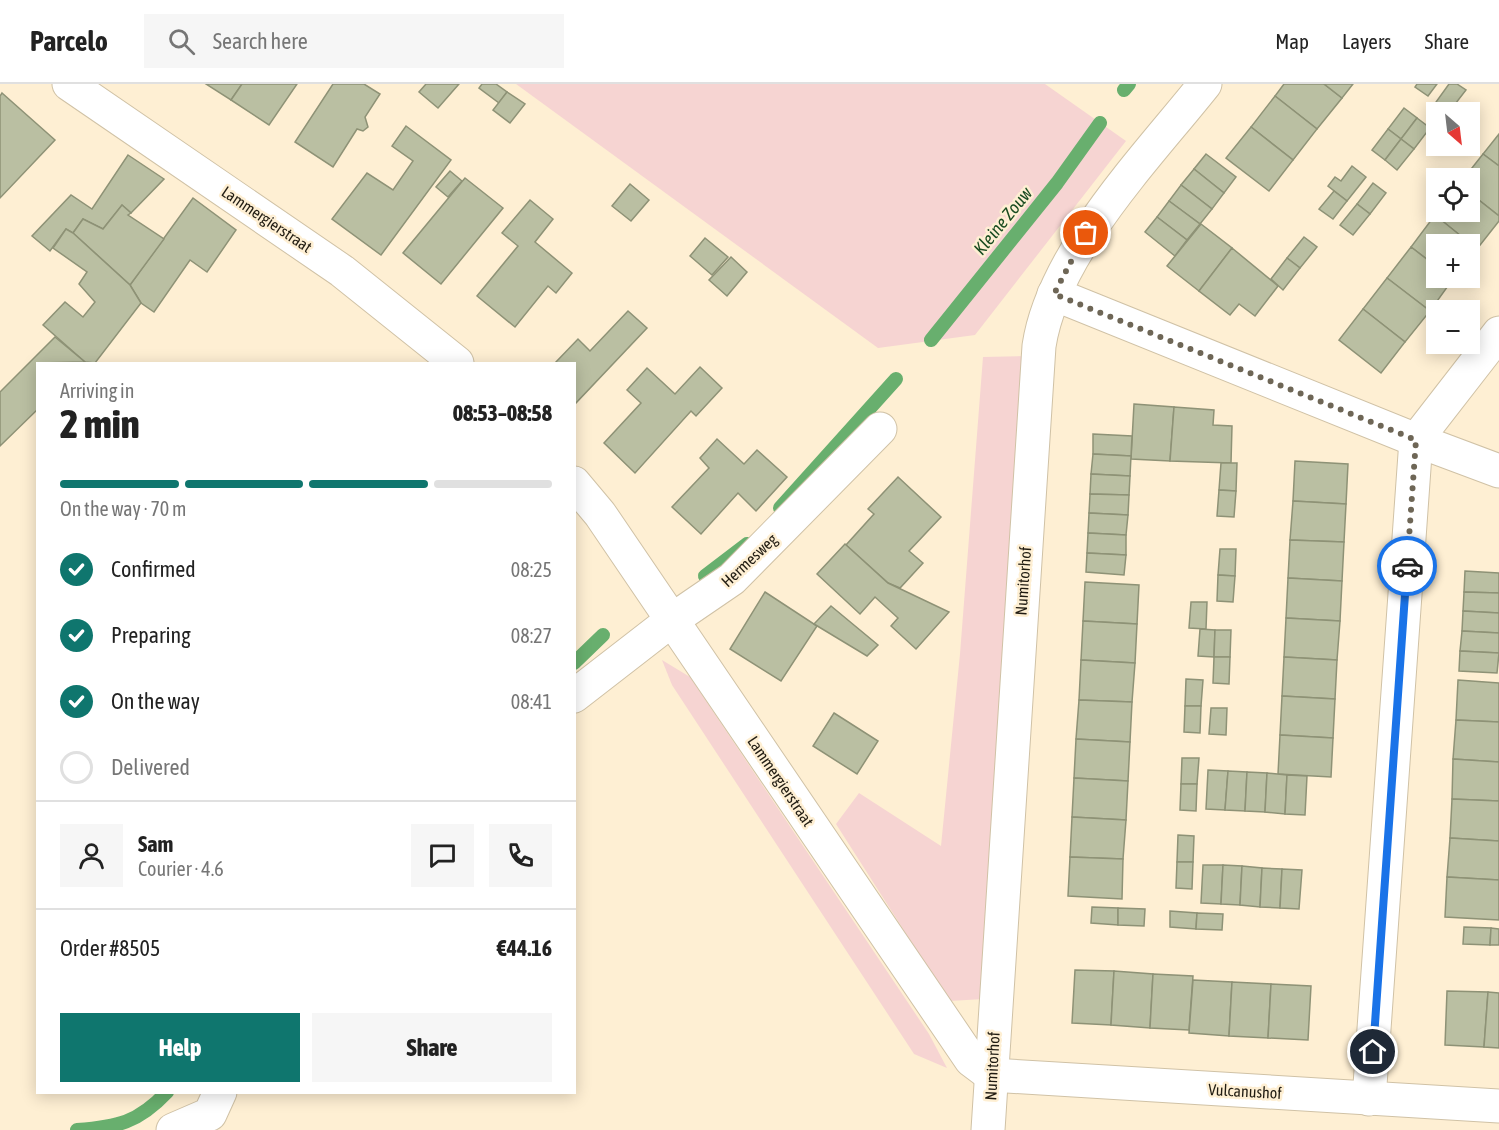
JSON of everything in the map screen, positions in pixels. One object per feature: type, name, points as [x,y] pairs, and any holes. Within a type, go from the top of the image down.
[{"type":"street","name":"Lammergierstraat","points":[[69,84],[342,271],[456,362]]},
{"type":"street","name":"Numitorhof","points":[[988,1130],[1042,321],[1086,233],[1205,84]]},
{"type":"street","points":[[1054,294],[1416,440],[1499,471]]},
{"type":"street","points":[[1370,1099],[1416,440],[1499,333]]},
{"type":"street","name":"Hermesweg","points":[[576,694],[672,620],[732,579],[880,429]]},
{"type":"street","name":"Lammergierstraat","points":[[576,485],[600,514],[970,1060],[991,1075]]},
{"type":"street","name":"Vulcanushof","points":[[991,1075],[1499,1106]]},
{"type":"street","points":[[173,1130],[210,1114],[219,1094]]},
{"type":"shaded area","points":[[516,84],[1045,84],[1126,141],[975,335],[878,348]]},
{"type":"shaded area","points":[[1029,356],[984,999],[949,1001],[836,824],[859,793],[941,846],[960,654],[983,357]]},
{"type":"shaded area","points":[[662,660],[690,677],[929,1034],[947,1068],[914,1054],[672,685]]},
{"type":"building","points":[[206,84],[242,84],[231,100]]},
{"type":"building","points":[[242,84],[297,84],[269,125],[231,100]]},
{"type":"building","points":[[333,84],[364,84],[380,94],[365,117],[368,127],[363,131],[357,129],[333,167],[295,142]]},
{"type":"building","points":[[426,84],[459,84],[438,108],[419,92]]},
{"type":"building","points":[[482,84],[496,84],[507,92],[499,103],[479,88]]},
{"type":"building","points":[[1284,84],[1324,84],[1342,98],[1317,129],[1275,96]]},
{"type":"building","points":[[1324,84],[1353,84],[1342,98]]},
{"type":"building","points":[[1417,84],[1437,84],[1428,96],[1415,87]]},
{"type":"building","points":[[1449,84],[1457,84],[1466,90],[1457,102],[1436,102]]},
{"type":"building","points":[[507,92],[525,104],[510,123],[493,110]]},
{"type":"building","points":[[2,93],[55,140],[0,198],[0,96]]},
{"type":"building","points":[[1275,96],[1317,129],[1293,160],[1251,127]]},
{"type":"building","points":[[1404,108],[1417,118],[1401,139],[1388,129]]},
{"type":"building","points":[[1417,118],[1426,125],[1426,133],[1414,149],[1401,139]]},
{"type":"building","points":[[406,126],[451,160],[381,255],[332,219],[367,173],[393,190],[413,161],[392,146]]},
{"type":"building","points":[[1251,127],[1293,160],[1269,191],[1226,158]]},
{"type":"building","points":[[1388,129],[1401,139],[1385,160],[1372,150]]},
{"type":"building","points":[[1499,134],[1499,166],[1483,154]]},
{"type":"building","points":[[1401,139],[1414,149],[1397,170],[1385,160]]},
{"type":"building","points":[[1206,154],[1236,177],[1224,193],[1194,169]]},
{"type":"building","points":[[1483,154],[1499,166],[1499,216],[1480,201],[1480,168],[1472,168]]},
{"type":"building","points":[[128,155],[164,179],[131,213],[122,205],[103,229],[83,219],[73,233],[66,229],[50,251],[32,236],[71,195],[92,209]]},
{"type":"building","points":[[1352,166],[1366,177],[1347,201],[1328,186],[1335,177],[1341,181]]},
{"type":"building","points":[[1194,169],[1224,193],[1212,209],[1181,185]]},
{"type":"building","points":[[450,171],[462,181],[448,197],[436,187]]},
{"type":"building","points":[[465,178],[503,208],[441,284],[403,253]]},
{"type":"building","points":[[1373,183],[1386,193],[1370,214],[1357,204]]},
{"type":"building","points":[[630,184],[649,200],[631,221],[612,206]]},
{"type":"building","points":[[1181,185],[1212,209],[1200,224],[1169,201]]},
{"type":"building","points":[[1334,191],[1347,201],[1333,219],[1319,209]]},
{"type":"building","points":[[193,198],[236,230],[207,272],[190,260],[154,312],[141,303],[130,285]]},
{"type":"building","points":[[530,200],[553,219],[535,242],[572,273],[556,293],[548,286],[515,327],[477,296],[518,246],[502,233]]},
{"type":"building","points":[[1169,201],[1200,224],[1187,240],[1157,217]]},
{"type":"building","points":[[1480,201],[1499,216],[1499,221],[1480,245],[1480,234],[1458,234],[1444,222],[1480,222]]},
{"type":"building","points":[[1357,204],[1370,214],[1353,235],[1340,225]]},
{"type":"building","points":[[122,205],[131,213],[128,215],[164,239],[130,285],[73,233],[83,219],[103,229]]},
{"type":"building","points":[[1157,217],[1187,240],[1175,256],[1145,232]]},
{"type":"building","points":[[1430,222],[1444,222],[1458,234],[1426,234],[1426,259],[1411,247]]},
{"type":"building","points":[[1201,224],[1232,248],[1199,291],[1167,266]]},
{"type":"building","points":[[66,229],[73,233],[130,285],[141,303],[96,362],[85,362],[43,325],[65,302],[83,317],[95,302],[79,284],[87,272],[53,248]]},
{"type":"building","points":[[1304,237],[1317,247],[1300,268],[1287,258]]},
{"type":"building","points":[[705,238],[728,257],[712,275],[690,256]]},
{"type":"building","points":[[1411,247],[1426,259],[1426,288],[1447,288],[1438,300],[1426,300],[1426,308],[1387,278]]},
{"type":"building","points":[[1232,248],[1278,286],[1255,316],[1239,304],[1230,315],[1199,291]]},
{"type":"building","points":[[731,257],[747,272],[727,296],[709,280]]},
{"type":"building","points":[[1287,258],[1300,268],[1283,290],[1271,279]]},
{"type":"building","points":[[1387,278],[1426,308],[1426,316],[1405,342],[1363,309]]},
{"type":"building","points":[[1363,309],[1405,342],[1381,373],[1339,340]]},
{"type":"building","points":[[628,311],[647,328],[576,403],[576,362],[556,362],[578,339],[590,351]]},
{"type":"building","points":[[55,337],[85,362],[36,362],[36,411],[0,446],[0,392]]},
{"type":"building","points":[[700,367],[722,388],[696,416],[691,411],[635,473],[604,443],[641,403],[627,390],[647,368],[675,394]]},
{"type":"building","points":[[1134,404],[1174,407],[1170,461],[1131,459]]},
{"type":"building","points":[[1174,407],[1214,410],[1213,425],[1232,426],[1231,463],[1170,461]]},
{"type":"building","points":[[1093,434],[1132,436],[1131,456],[1093,454]]},
{"type":"building","points":[[717,439],[744,464],[757,450],[787,477],[756,511],[738,493],[701,534],[672,507],[709,468],[700,458]]},
{"type":"building","points":[[1093,454],[1131,456],[1130,476],[1091,474]]},
{"type":"building","points":[[1295,461],[1348,464],[1346,504],[1293,501]]},
{"type":"building","points":[[1221,463],[1237,463],[1236,491],[1219,490]]},
{"type":"building","points":[[1091,474],[1130,476],[1129,495],[1090,494]]},
{"type":"building","points":[[898,477],[941,517],[909,551],[923,563],[900,588],[888,583],[846,545],[874,514],[868,509]]},
{"type":"building","points":[[1219,490],[1236,491],[1234,517],[1217,516]]},
{"type":"building","points":[[1090,494],[1129,495],[1128,515],[1089,513]]},
{"type":"building","points":[[1293,501],[1346,504],[1344,542],[1290,540]]},
{"type":"building","points":[[1089,513],[1128,515],[1126,535],[1088,533]]},
{"type":"building","points":[[1088,533],[1126,535],[1126,555],[1087,553]]},
{"type":"building","points":[[1290,540],[1344,542],[1342,581],[1288,578]]},
{"type":"building","points":[[845,544],[888,583],[949,612],[916,649],[891,626],[898,618],[875,597],[860,614],[817,574]]},
{"type":"building","points":[[1220,549],[1236,549],[1235,576],[1218,575]]},
{"type":"building","points":[[1087,553],[1126,555],[1124,575],[1086,572]]},
{"type":"building","points":[[1465,571],[1499,573],[1499,593],[1464,592]]},
{"type":"building","points":[[1218,575],[1235,576],[1233,602],[1217,601]]},
{"type":"building","points":[[1288,578],[1342,581],[1340,621],[1286,618]]},
{"type":"building","points":[[1085,582],[1139,585],[1137,624],[1083,621]]},
{"type":"building","points":[[765,592],[817,626],[781,681],[730,649]]},
{"type":"building","points":[[1464,592],[1499,593],[1499,613],[1463,611]]},
{"type":"building","points":[[1191,602],[1207,602],[1206,629],[1189,628]]},
{"type":"building","points":[[831,606],[878,645],[867,656],[814,624]]},
{"type":"building","points":[[1463,611],[1499,613],[1499,633],[1462,631]]},
{"type":"building","points":[[1286,618],[1340,621],[1337,660],[1284,657]]},
{"type":"building","points":[[1083,621],[1137,624],[1135,663],[1081,660]]},
{"type":"building","points":[[1200,629],[1215,630],[1214,657],[1198,656]]},
{"type":"building","points":[[1215,630],[1231,630],[1230,657],[1214,657]]},
{"type":"building","points":[[1462,631],[1499,633],[1499,653],[1460,651]]},
{"type":"building","points":[[1460,651],[1499,653],[1497,673],[1459,671]]},
{"type":"building","points":[[1214,657],[1230,657],[1229,684],[1213,683]]},
{"type":"building","points":[[1284,657],[1337,660],[1335,699],[1282,696]]},
{"type":"building","points":[[1081,660],[1135,663],[1132,702],[1079,700]]},
{"type":"building","points":[[1186,679],[1203,680],[1201,706],[1185,706]]},
{"type":"building","points":[[1458,680],[1499,683],[1499,722],[1456,720]]},
{"type":"building","points":[[1282,696],[1335,699],[1333,738],[1280,735]]},
{"type":"building","points":[[1079,700],[1132,702],[1130,742],[1076,739]]},
{"type":"building","points":[[1185,706],[1201,706],[1200,733],[1184,732]]},
{"type":"building","points":[[1211,708],[1227,708],[1226,735],[1209,734]]},
{"type":"building","points":[[834,713],[878,741],[857,774],[813,746]]},
{"type":"building","points":[[1456,720],[1499,722],[1499,762],[1453,759]]},
{"type":"building","points":[[1280,735],[1333,738],[1331,777],[1278,774]]},
{"type":"building","points":[[1076,739],[1130,742],[1128,781],[1074,778]]},
{"type":"building","points":[[1182,758],[1199,758],[1197,784],[1181,784]]},
{"type":"building","points":[[1453,759],[1499,762],[1499,801],[1452,799]]},
{"type":"building","points":[[1208,770],[1228,771],[1225,810],[1206,809]]},
{"type":"building","points":[[1228,771],[1247,772],[1245,811],[1225,810]]},
{"type":"building","points":[[1247,772],[1267,773],[1265,812],[1245,811]]},
{"type":"building","points":[[1267,773],[1287,775],[1285,814],[1265,812]]},
{"type":"building","points":[[1287,775],[1307,776],[1305,815],[1285,814]]},
{"type":"building","points":[[1074,778],[1128,781],[1126,820],[1072,817]]},
{"type":"building","points":[[1181,784],[1197,784],[1196,811],[1180,810]]},
{"type":"building","points":[[1452,799],[1499,801],[1499,841],[1450,838]]},
{"type":"building","points":[[1072,817],[1126,820],[1123,859],[1070,857]]},
{"type":"building","points":[[1178,835],[1194,836],[1193,862],[1177,862]]},
{"type":"building","points":[[1450,838],[1499,841],[1499,880],[1447,877]]},
{"type":"building","points":[[1070,857],[1123,859],[1122,899],[1068,896]]},
{"type":"building","points":[[1177,862],[1193,862],[1192,889],[1176,888]]},
{"type":"building","points":[[1203,865],[1223,865],[1221,904],[1201,903]]},
{"type":"building","points":[[1223,865],[1242,866],[1240,905],[1221,904]]},
{"type":"building","points":[[1242,866],[1262,868],[1260,907],[1240,905]]},
{"type":"building","points":[[1262,868],[1282,869],[1280,908],[1260,907]]},
{"type":"building","points":[[1282,869],[1302,870],[1299,909],[1280,908]]},
{"type":"building","points":[[1447,877],[1499,880],[1499,920],[1445,917]]},
{"type":"building","points":[[1092,907],[1118,908],[1118,925],[1091,923]]},
{"type":"building","points":[[1118,908],[1145,909],[1144,926],[1118,925]]},
{"type":"building","points":[[1170,911],[1197,913],[1196,929],[1170,927]]},
{"type":"building","points":[[1197,913],[1223,914],[1222,930],[1196,929]]},
{"type":"building","points":[[1464,927],[1491,928],[1490,945],[1463,944]]},
{"type":"building","points":[[1491,928],[1499,929],[1499,945],[1490,945]]},
{"type":"building","points":[[1075,970],[1114,971],[1111,1025],[1072,1023]]},
{"type":"building","points":[[1114,971],[1153,974],[1150,1028],[1111,1025]]},
{"type":"building","points":[[1153,974],[1193,976],[1189,1030],[1150,1028]]},
{"type":"building","points":[[1193,980],[1232,982],[1229,1036],[1189,1033]]},
{"type":"building","points":[[1232,982],[1271,984],[1268,1038],[1229,1036]]},
{"type":"building","points":[[1271,984],[1311,986],[1308,1040],[1268,1038]]},
{"type":"building","points":[[1447,991],[1488,992],[1484,1047],[1445,1045]]},
{"type":"building","points":[[1488,992],[1499,993],[1499,1048],[1484,1047]]},
{"type":"waterway","name":"Kleine Zouw","points":[[1124,90],[1129,84]]},
{"type":"waterway","name":"Kleine Zouw","points":[[931,340],[1057,183],[1100,123]]},
{"type":"waterway","name":"Kleine Zouw","points":[[780,508],[896,379]]},
{"type":"waterway","name":"Kleine Zouw","points":[[705,576],[747,544]]},
{"type":"waterway","name":"Kleine Zouw","points":[[576,661],[603,635]]},
{"type":"waterway","name":"Kleine Zouw","points":[[77,1130],[126,1122],[146,1111],[165,1094]]},
{"type":"way so far","points":[[1086,233],[1054,294],[1416,440],[1407,566]]},
{"type":"route","points":[[1373,1052],[1407,566]]}]
